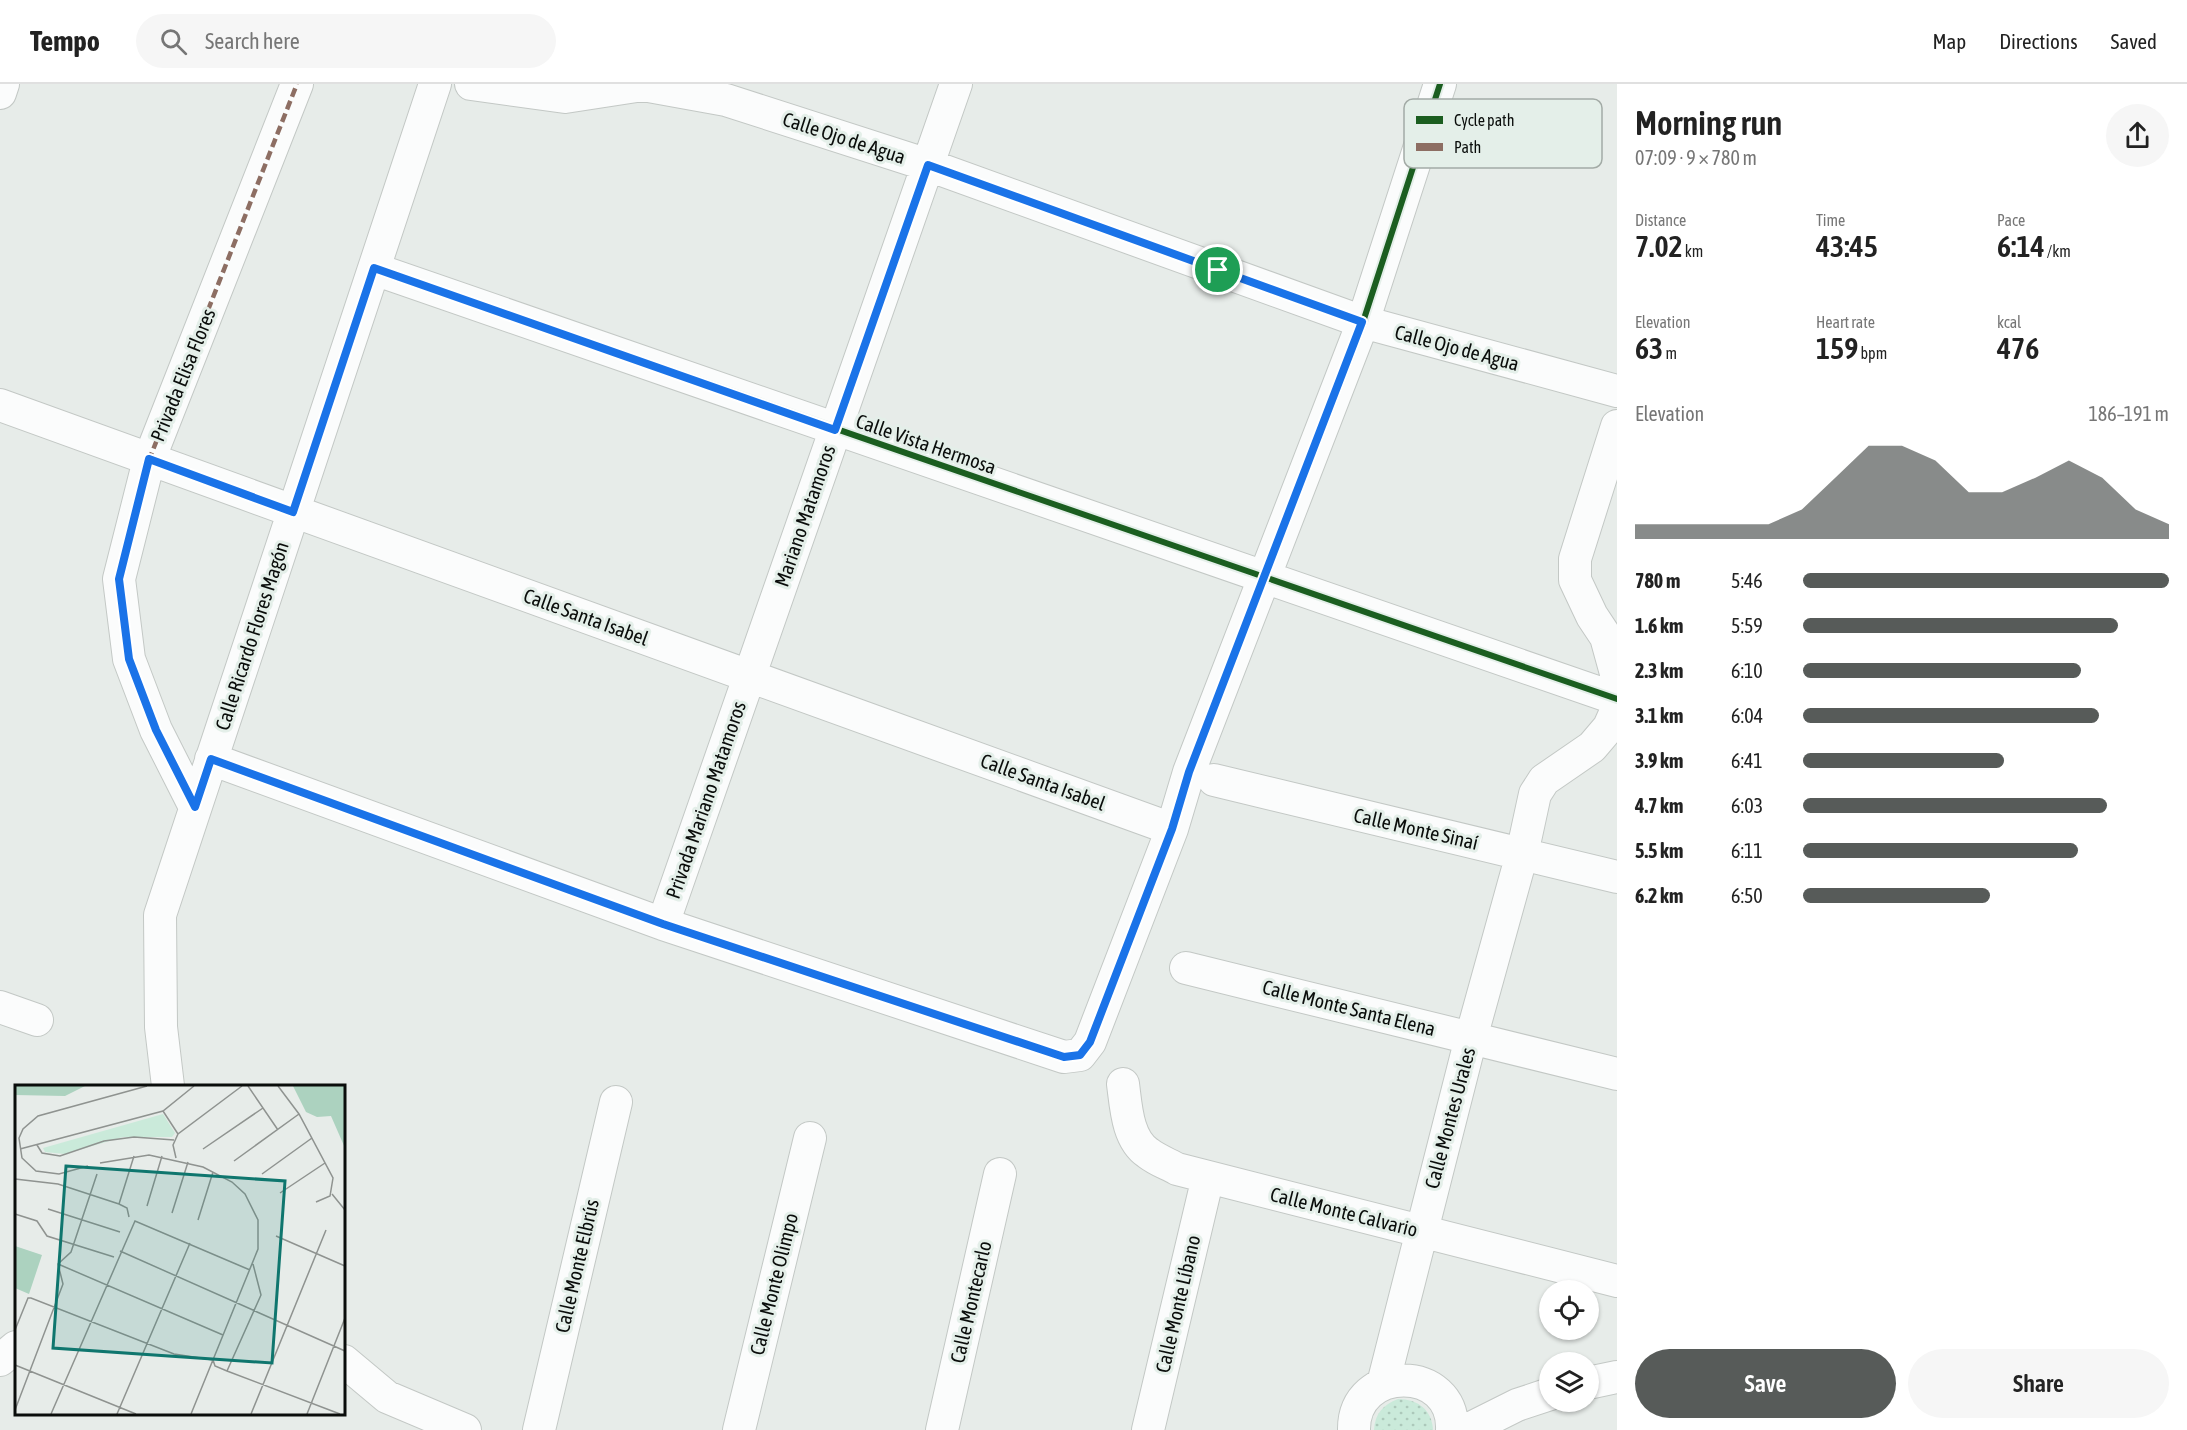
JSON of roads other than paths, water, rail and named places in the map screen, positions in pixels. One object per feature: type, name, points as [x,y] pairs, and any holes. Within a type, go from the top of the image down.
[{"type":"street","points":[[0,93],[3,84]]},
{"type":"street","name":"Privada Elisa Flores","points":[[195,807],[156,730],[129,659],[119,579],[149,459],[297,84]]},
{"type":"street","name":"Calle Ricardo Flores Magón","points":[[168,1085],[161,1028],[160,915],[435,84]]},
{"type":"street","name":"Calle Ojo de Agua","points":[[471,84],[565,97],[643,85],[726,100],[928,165],[1362,322],[1617,391]]},
{"type":"street","name":"Mariano Matamoros","points":[[750,676],[956,84]]},
{"type":"street","points":[[1435,99],[1440,84]]},
{"type":"street","points":[[211,759],[663,924],[1064,1057],[1080,1055],[1090,1042],[1172,829],[1189,772],[1362,322],[1412,168]]},
{"type":"street","name":"Calle Vista Hermosa","points":[[374,268],[835,430],[1617,699]]},
{"type":"street","name":"Calle Santa Isabel","points":[[0,405],[1172,829]]},
{"type":"street","points":[[1617,426],[1575,559],[1575,580],[1592,616],[1606,637],[1617,677]]},
{"type":"street","name":"Privada Mariano Matamoros","points":[[663,924],[750,676]]},
{"type":"street","name":"Calle Montes Urales","points":[[1383,1384],[1420,1232],[1522,854],[1535,795],[1544,780],[1592,747],[1609,727],[1617,709]]},
{"type":"street","name":"Calle Monte Sinaí","points":[[1214,780],[1617,877]]},
{"type":"street","name":"Calle Monte Santa Elena","points":[[1186,968],[1617,1074]]},
{"type":"street","points":[[0,1007],[37,1020]]},
{"type":"street","name":"Calle Monte Calvario","points":[[1123,1084],[1126,1110],[1133,1134],[1146,1152],[1177,1169],[1617,1281]]},
{"type":"street","name":"Calle Monte Elbrús","points":[[539,1430],[616,1102]]},
{"type":"street","name":"Calle Monte Olimpo","points":[[739,1430],[810,1138]]},
{"type":"street","name":"Calle Montecarlo","points":[[942,1430],[1000,1174]]},
{"type":"street","name":"Calle Monte Líbano","points":[[1148,1430],[1208,1178]]},
{"type":"street","points":[[0,1360],[15,1348]]},
{"type":"street","points":[[345,1362],[387,1397],[465,1430]]},
{"type":"street","points":[[1599,1381],[1617,1377]]},
{"type":"street","points":[[1354,1430],[1362,1401],[1371,1391],[1396,1380],[1422,1383],[1434,1390],[1450,1411],[1452,1430]]},
{"type":"street","points":[[1467,1430],[1517,1405],[1539,1398]]}]
